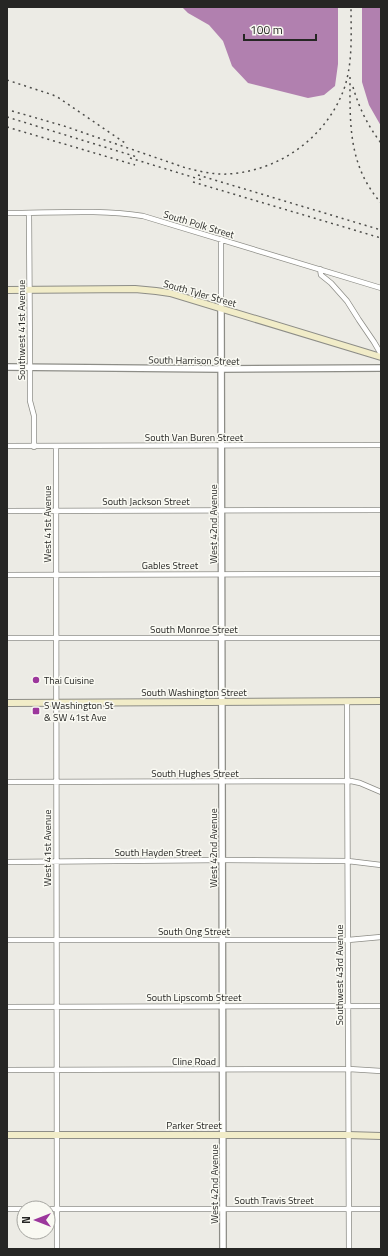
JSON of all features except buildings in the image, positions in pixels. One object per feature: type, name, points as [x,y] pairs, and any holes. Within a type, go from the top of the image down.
[{"type":"main road","name":"South Tyler Street","points":[[7,290],[135,289],[170,293],[381,356]]},
{"type":"main road","name":"South Washington Street","points":[[7,703],[381,702]]},
{"type":"main road","name":"Parker Street","points":[[7,1135],[348,1134],[381,1136]]},
{"type":"street","name":"South Polk Street","points":[[7,213],[106,213],[143,216],[381,288]]},
{"type":"street","name":"Southwest 41st Avenue","points":[[29,213],[30,401],[34,416],[34,446]]},
{"type":"street","points":[[221,239],[221,308]]},
{"type":"street","points":[[320,269],[321,275],[331,283],[347,301],[358,320],[374,342],[381,356]]},
{"type":"street","name":"West 42nd Avenue","points":[[221,308],[223,1249]]},
{"type":"street","name":"South Harrison Street","points":[[7,366],[221,369],[381,368]]},
{"type":"street","name":"South Van Buren Street","points":[[7,446],[381,445]]},
{"type":"street","name":"West 41st Avenue","points":[[56,447],[57,1249]]},
{"type":"street","name":"South Jackson Street","points":[[7,511],[381,510]]},
{"type":"street","name":"Gables Street","points":[[7,575],[381,574]]},
{"type":"street","name":"South Monroe Street","points":[[7,638],[381,638]]},
{"type":"street","name":"Southwest 43rd Avenue","points":[[348,702],[349,1249]]},
{"type":"street","name":"South Hughes Street","points":[[7,782],[348,781],[360,783],[381,792]]},
{"type":"street","name":"South Hayden Street","points":[[7,862],[222,860],[348,861],[381,865]]},
{"type":"street","name":"South Ong Street","points":[[7,940],[348,940],[381,937]]},
{"type":"street","name":"South Lipscomb Street","points":[[7,1007],[381,1006]]},
{"type":"street","name":"Cline Road","points":[[7,1070],[381,1071]]},
{"type":"street","name":"South Travis Street","points":[[57,1209],[381,1209]]},
{"type":"shaded area","points":[[182,7],[338,7],[338,64],[335,86],[324,95],[308,98],[248,83],[232,66],[223,41],[209,25],[188,13]]},
{"type":"shaded area","points":[[362,7],[381,7],[381,126],[369,105],[362,82]]},
{"type":"railway","points":[[12,111],[64,126],[186,168],[212,173],[228,174],[265,166],[282,159],[313,137],[336,107],[344,89],[349,69],[351,48],[351,7]]},
{"type":"railway","points":[[350,77],[350,111],[353,143],[362,174],[370,189],[381,203]]},
{"type":"railway","points":[[7,80],[59,98],[125,143]]},
{"type":"railway","points":[[353,87],[364,116],[381,143]]},
{"type":"railway","points":[[7,117],[137,157]]},
{"type":"railway","points":[[7,127],[135,165]]},
{"type":"railway","points":[[130,158],[202,180]]},
{"type":"railway","points":[[198,175],[381,230]]},
{"type":"railway","points":[[193,182],[381,238]]},
{"type":"place","name":"Thai Cuisine","points":[[36,680]]},
{"type":"place","name":"S Washington St & SW 41st Ave","points":[[36,711]]}]
